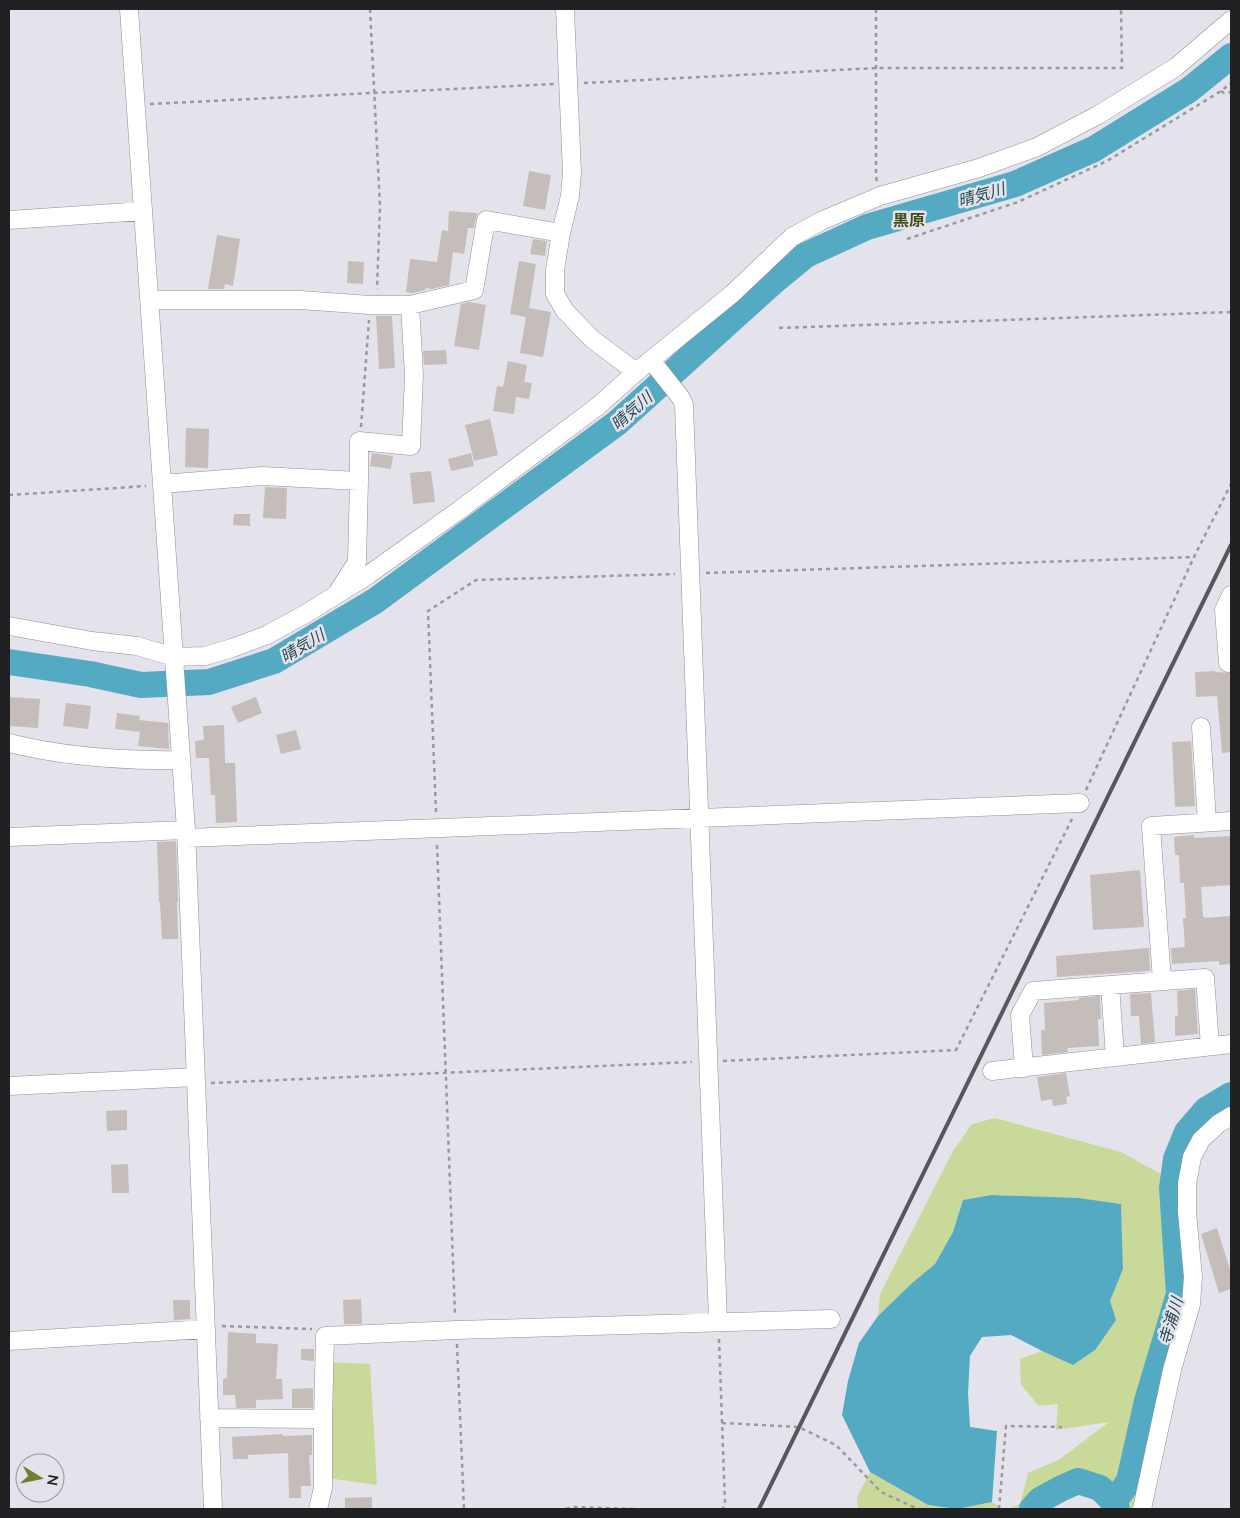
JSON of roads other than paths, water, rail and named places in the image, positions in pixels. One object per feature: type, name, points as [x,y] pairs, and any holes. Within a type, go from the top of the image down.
[{"type":"street","points":[[129,9],[182,760],[213,1509]]},
{"type":"street","points":[[565,9],[572,173],[570,196],[555,270],[555,294],[564,311],[592,339],[636,372]]},
{"type":"street","points":[[9,626],[92,641],[138,646],[174,656],[205,656],[267,634],[307,613],[368,575],[458,511],[598,406],[636,372],[653,363],[732,294],[792,237],[821,221],[880,196],[979,168],[1037,146],[1098,114],[1176,67],[1231,20]]},
{"type":"street","points":[[9,220],[143,211]]},
{"type":"street","points":[[149,300],[300,300],[410,306],[474,290],[486,220],[561,233]]},
{"type":"street","points":[[335,595],[357,562],[360,441],[411,446],[414,375],[410,306]]},
{"type":"street","points":[[653,363],[681,398],[684,405],[718,1322]]},
{"type":"street","points":[[162,484],[262,476],[359,481]]},
{"type":"street","points":[[1231,595],[1224,610],[1228,663],[1231,662]]},
{"type":"street","points":[[1201,727],[1207,822]]},
{"type":"street","points":[[9,743],[82,756],[138,760],[182,760]]},
{"type":"street","points":[[9,837],[437,828],[1080,803]]},
{"type":"street","points":[[1162,981],[1151,826],[1231,821]]},
{"type":"street","points":[[1024,1068],[1020,1015],[1033,991],[1205,978],[1210,1046]]},
{"type":"street","points":[[1110,985],[1115,1057]]},
{"type":"street","points":[[992,1071],[1231,1044]]},
{"type":"street","points":[[9,1086],[196,1078]]},
{"type":"street","points":[[1142,1509],[1172,1370],[1191,1304],[1193,1277],[1187,1212],[1187,1184],[1192,1157],[1201,1140],[1218,1124],[1231,1116]]},
{"type":"street","points":[[318,1509],[323,1488],[322,1419],[325,1336],[456,1330],[831,1319]]},
{"type":"street","points":[[9,1341],[206,1330]]},
{"type":"street","points":[[209,1418],[322,1419]]},
{"type":"water","points":[[991,1195],[1079,1198],[1121,1204],[1123,1269],[1110,1301],[1116,1320],[1095,1350],[1073,1365],[1011,1335],[982,1337],[970,1356],[968,1393],[970,1427],[997,1431],[992,1502],[957,1509],[928,1505],[870,1472],[842,1415],[848,1381],[859,1343],[878,1316],[935,1264],[953,1232],[963,1200]]},
{"type":"waterway","name":"晴気川","points":[[9,662],[90,674],[141,685],[209,682],[274,661],[375,601],[617,423],[772,283],[806,255],[867,227],[1015,184],[1094,149],[1189,90],[1231,56]]},
{"type":"waterway","name":"寺浦川","points":[[1114,1502],[1129,1481],[1147,1401],[1179,1294],[1172,1188],[1176,1159],[1187,1132],[1206,1110],[1231,1095]]},
{"type":"waterway","points":[[1032,1509],[1040,1500],[1078,1481],[1100,1488],[1114,1502],[1117,1509]]},
{"type":"railway","points":[[759,1509],[1231,545]]},
{"type":"district","name":"黒原","points":[[909,219]]}]
